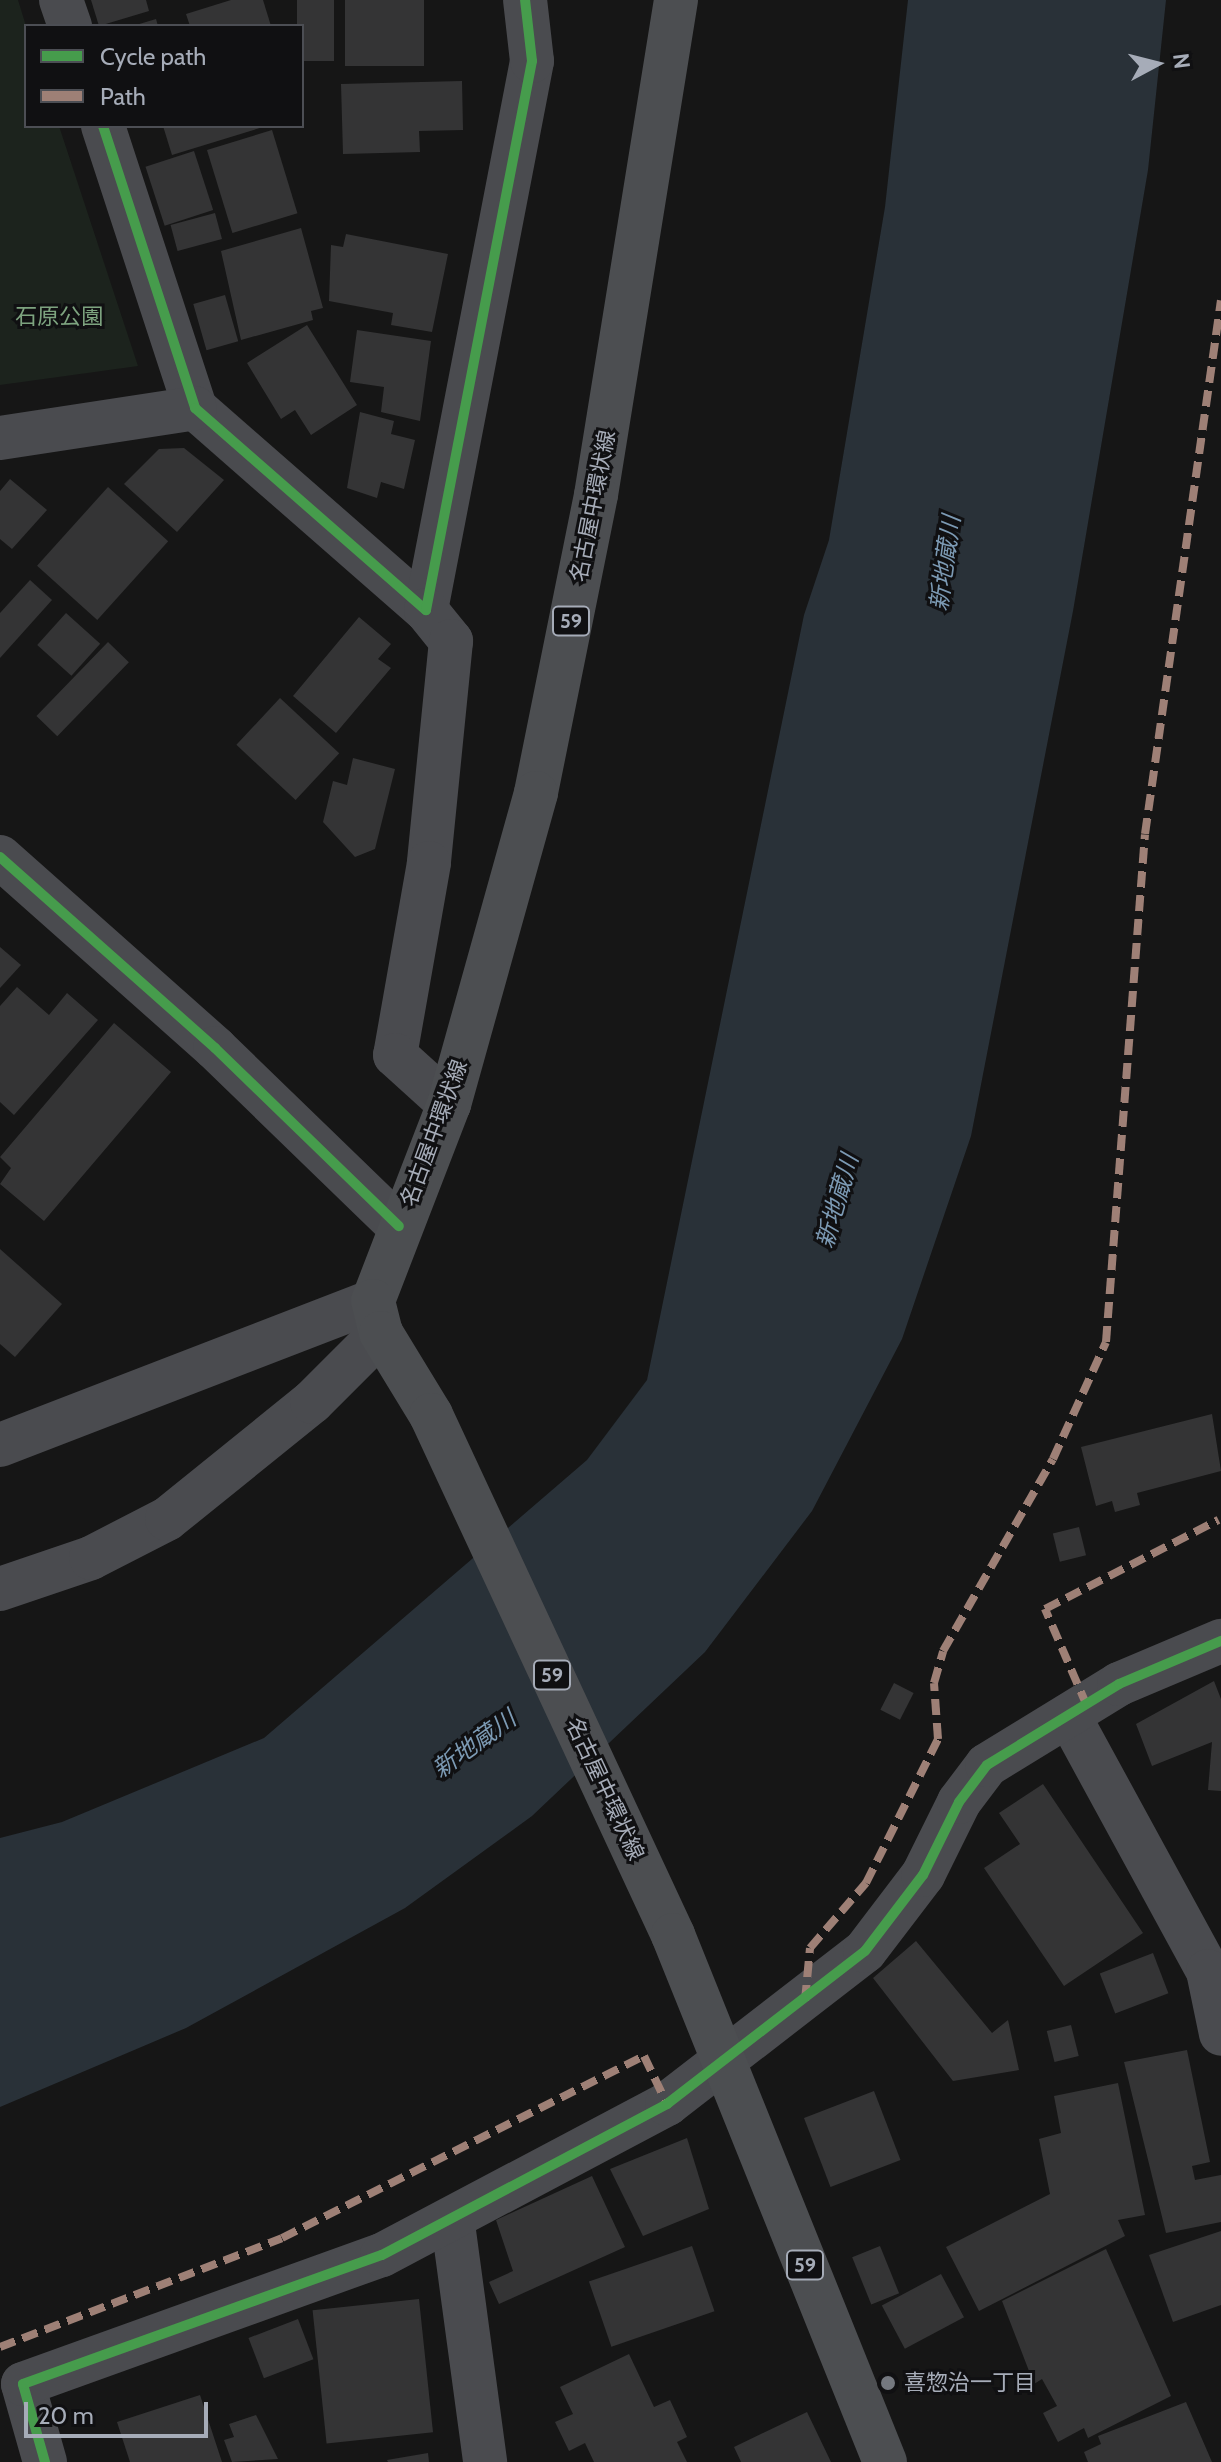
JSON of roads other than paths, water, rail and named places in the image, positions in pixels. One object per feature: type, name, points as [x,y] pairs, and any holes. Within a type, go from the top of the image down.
[{"type":"main road","name":"名古屋中環状線","points":[[676,0],[599,480],[536,793],[449,1104],[399,1226],[377,1317],[431,1415],[673,1935],[885,2462]]},
{"type":"street","points":[[61,0],[69,24]]},
{"type":"street","points":[[426,610],[532,61],[525,0]]},
{"type":"street","points":[[104,128],[195,408],[426,610],[451,641],[429,863],[395,1055],[449,1104]]},
{"type":"street","points":[[0,438],[195,408]]},
{"type":"street","points":[[0,857],[215,1048],[399,1226]]},
{"type":"street","points":[[0,1445],[377,1317]]},
{"type":"street","points":[[0,1589],[91,1558],[167,1519],[312,1402],[377,1317]]},
{"type":"street","points":[[45,2462],[23,2384],[151,2343],[453,2224],[724,2067],[865,1951],[923,1875],[959,1802],[987,1765],[1070,1718],[1119,1684],[1221,1641]]},
{"type":"street","points":[[1070,1718],[1208,1971],[1221,2034]]},
{"type":"street","points":[[453,2224],[485,2462]]},
{"type":"water","name":"新地蔵川","points":[[908,0],[1166,0],[1148,170],[1073,611],[971,1136],[902,1339],[812,1511],[705,1652],[532,1816],[405,1908],[186,2028],[0,2107],[0,1838],[62,1822],[264,1738],[587,1460],[647,1380],[804,615],[829,540],[885,207]]},
{"type":"place","name":"喜惣治一丁目","points":[[888,2383]]},
{"type":"park label","name":"石原公園","points":[[59,317]]}]
